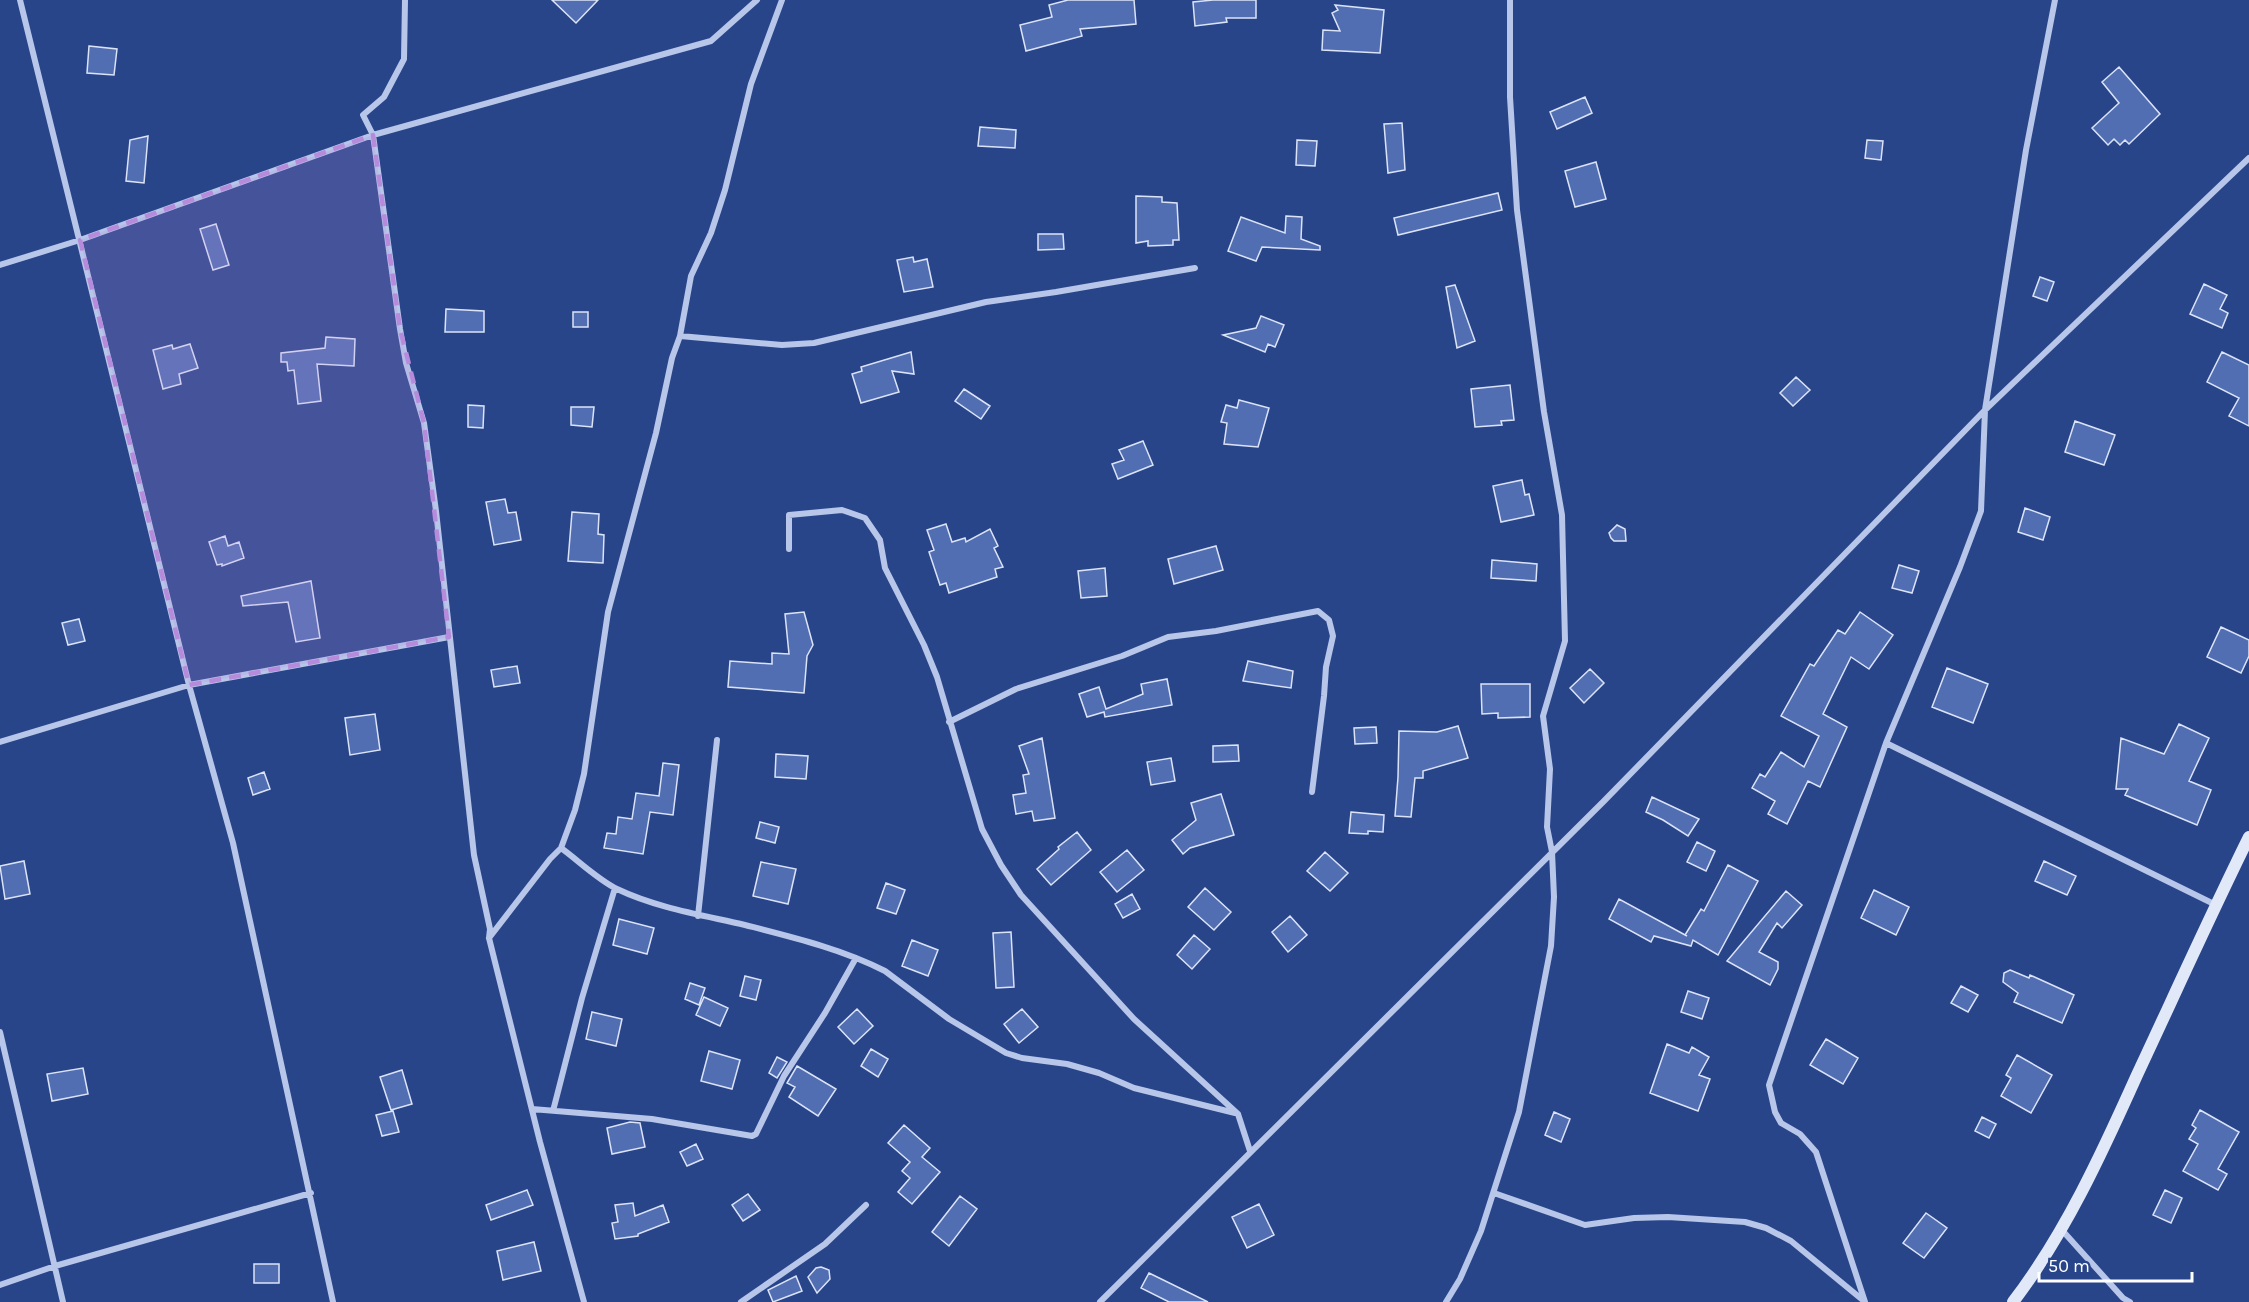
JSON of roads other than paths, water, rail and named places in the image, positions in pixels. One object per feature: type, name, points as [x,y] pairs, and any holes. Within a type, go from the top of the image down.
[{"type":"street","points":[[20,0],[189,686],[233,843],[333,1302]]},
{"type":"street","points":[[405,0],[404,59],[384,97],[363,116],[373,135],[400,329],[406,363],[425,434],[436,511],[448,637],[474,855],[490,929],[489,938],[584,1302]]},
{"type":"street","points":[[0,265],[80,240],[373,135],[711,41],[758,0]]},
{"type":"street","points":[[489,938],[561,848],[574,810],[584,774],[608,612],[656,433],[672,358],[680,336],[691,276],[725,190],[751,84],[782,0]]},
{"type":"street","points":[[1446,1302],[1460,1279],[1481,1231],[1519,1112],[1551,946],[1554,897],[1552,852],[1547,827],[1546,804],[1550,769],[1543,716],[1564,641],[1562,515],[1544,412],[1517,210],[1510,97],[1510,0]]},
{"type":"street","points":[[1865,1302],[1816,1152],[1800,1134],[1781,1123],[1775,1112],[1769,1085],[1886,743],[1960,567],[1981,510],[1985,410],[2025,150],[2055,0]]},
{"type":"street","points":[[1100,1302],[1552,852],[1985,410],[2249,158]]},
{"type":"street","points":[[680,336],[782,345],[814,343],[986,302],[1195,268]]},
{"type":"street","points":[[789,549],[789,515],[842,510],[865,518],[880,540],[885,568],[924,645],[937,677],[982,829],[1021,895],[1134,1019],[1238,1114],[1250,1151]]},
{"type":"street","points":[[949,722],[1016,689],[1122,656],[1168,637],[1216,632],[1318,611],[1329,620],[1333,636],[1326,667],[1312,792]]},
{"type":"street","points":[[0,742],[189,686],[448,637]]},
{"type":"street","points":[[698,916],[717,740]]},
{"type":"street","points":[[1886,743],[2216,905]]},
{"type":"street","points":[[2013,1302],[2060,1228],[2107,1141],[2249,837]]},
{"type":"street","points":[[561,848],[615,888],[645,900],[698,916],[754,928],[855,958],[885,970],[969,1033],[1006,1053],[1032,1060],[1067,1064],[1099,1073],[1134,1088],[1238,1114]]},
{"type":"street","points":[[553,1111],[582,998],[615,888]]},
{"type":"street","points":[[532,1109],[652,1119],[752,1136],[756,1134],[789,1069],[825,1013],[855,958]]},
{"type":"street","points":[[0,1032],[63,1302]]},
{"type":"street","points":[[0,1285],[55,1266],[311,1193]]},
{"type":"street","points":[[1494,1193],[1585,1225],[1634,1218],[1668,1217],[1745,1222],[1766,1228],[1791,1241],[1865,1302]]},
{"type":"street","points":[[741,1302],[825,1244],[866,1205]]},
{"type":"street","points":[[2060,1228],[2123,1298],[2130,1302]]}]
